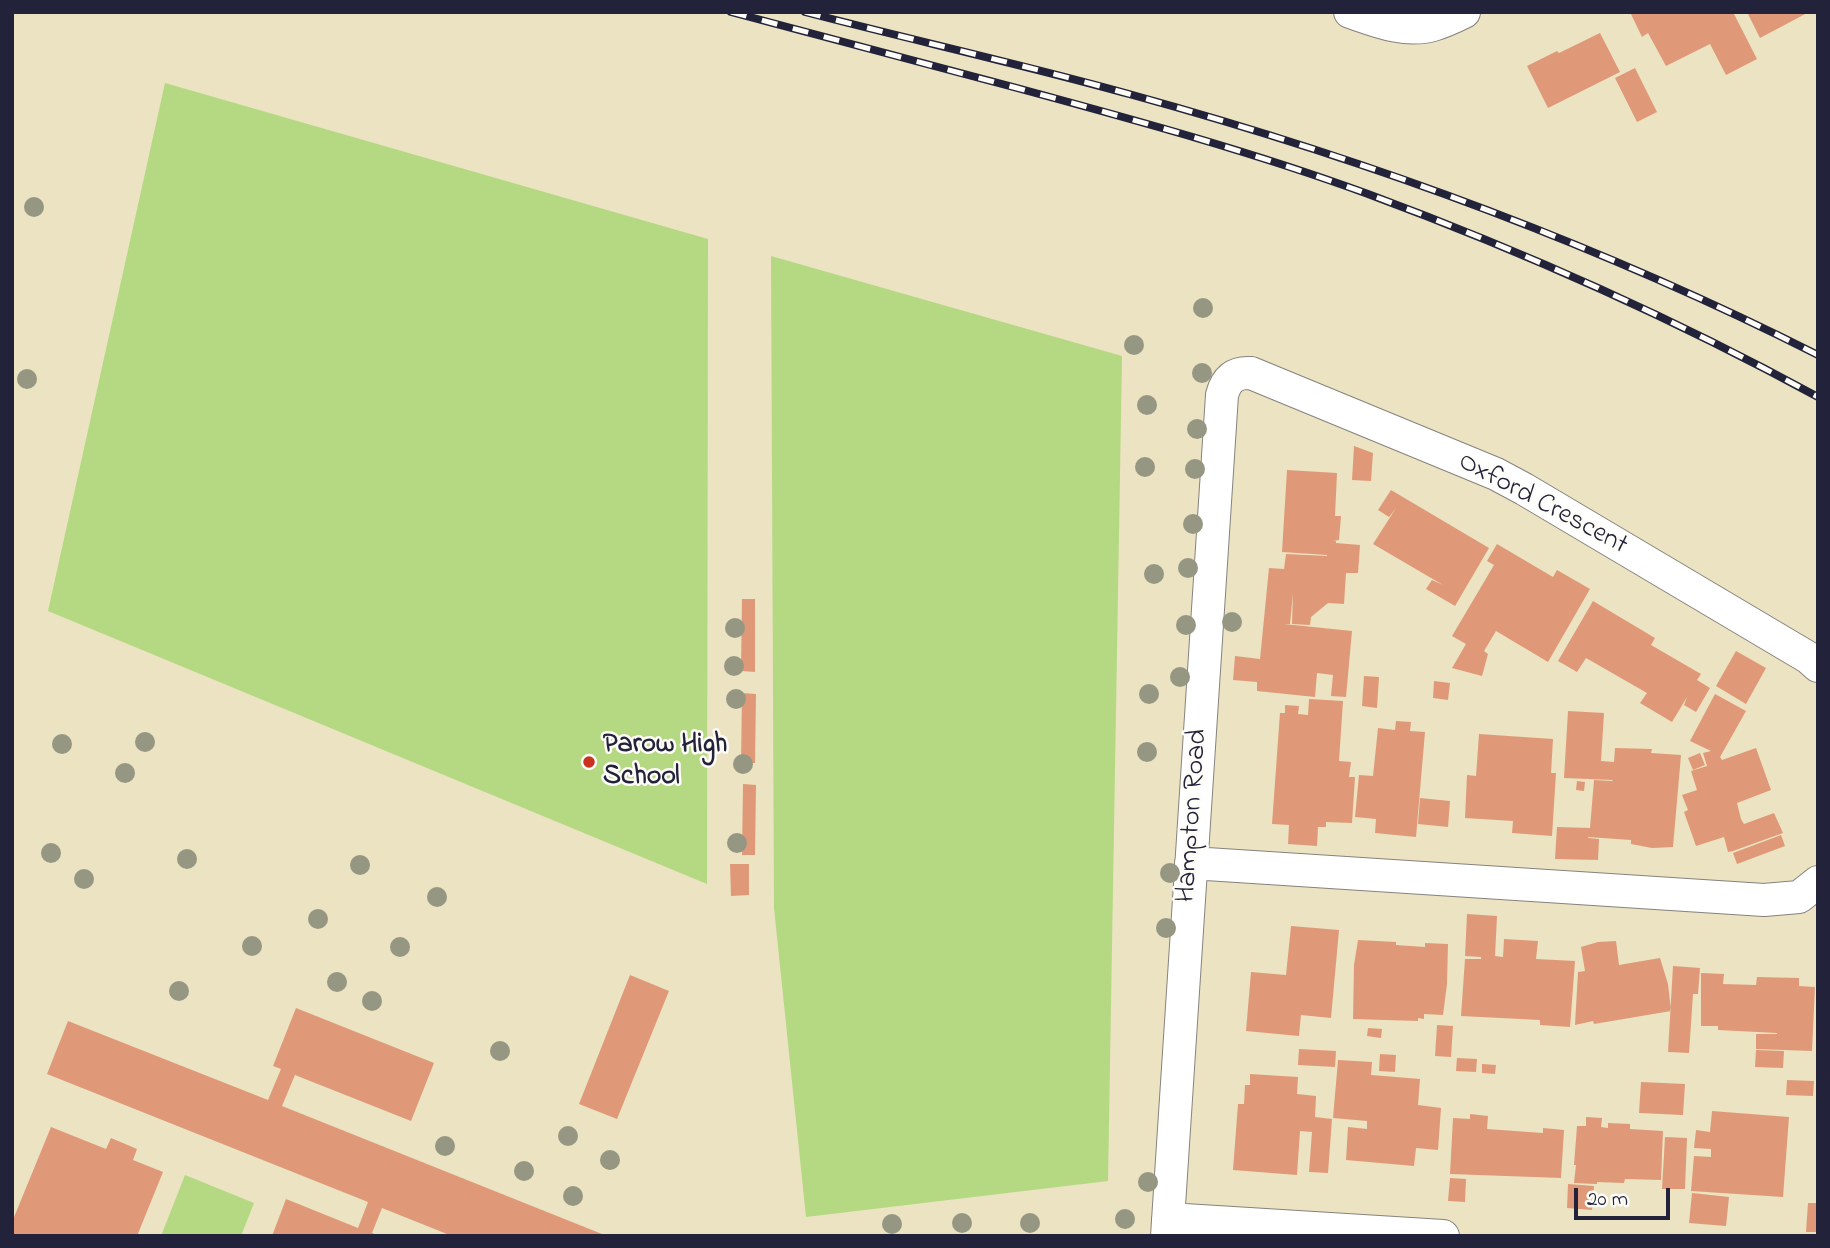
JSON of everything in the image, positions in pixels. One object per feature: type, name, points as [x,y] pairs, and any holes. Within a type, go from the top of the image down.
[{"type":"street","points":[[1350,12],[1384,24],[1409,27],[1430,26],[1464,12]]},
{"type":"street","name":"Oxford Crescent","points":[[1222,395],[1224,385],[1232,377],[1241,372],[1251,373],[1487,470],[1552,505],[1809,658],[1818,666]]},
{"type":"street","name":"Hampton Road","points":[[1168,1227],[1222,395]]},
{"type":"street","points":[[1191,863],[1764,900],[1799,897],[1818,882]]},
{"type":"street","points":[[1168,1227],[1443,1236]]},
{"type":"green space","points":[[165,83],[708,239],[707,884],[48,611]]},
{"type":"green space","points":[[771,256],[1122,356],[1108,1181],[806,1217],[774,908]]},
{"type":"green space","points":[[185,1175],[254,1203],[241,1236],[161,1236]]},
{"type":"building","points":[[1630,12],[1733,12],[1757,59],[1726,75],[1710,44],[1666,66],[1648,33],[1642,37]]},
{"type":"building","points":[[1747,12],[1809,12],[1760,38]]},
{"type":"building","points":[[1600,33],[1620,72],[1548,108],[1527,66]]},
{"type":"building","points":[[1635,68],[1657,112],[1637,122],[1615,78]]},
{"type":"building","points":[[1354,446],[1373,453],[1371,481],[1352,480]]},
{"type":"building","points":[[1287,470],[1337,473],[1335,516],[1341,516],[1339,540],[1333,541],[1360,545],[1358,573],[1346,573],[1344,604],[1328,603],[1311,617],[1310,625],[1292,624],[1293,593],[1290,624],[1284,624],[1352,631],[1346,697],[1331,696],[1333,675],[1317,673],[1315,697],[1257,691],[1257,682],[1233,680],[1235,656],[1260,659],[1269,568],[1284,569],[1286,554],[1327,556],[1282,552]]},
{"type":"building","points":[[1391,490],[1489,548],[1455,606],[1426,589],[1432,580],[1443,585],[1373,544],[1396,508],[1389,517],[1378,510]]},
{"type":"building","points":[[1497,544],[1553,577],[1557,570],[1590,589],[1548,662],[1496,631],[1484,651],[1488,654],[1482,676],[1452,668],[1466,644],[1452,636],[1494,565],[1487,561]]},
{"type":"building","points":[[742,599],[755,599],[755,672],[741,671]]},
{"type":"building","points":[[1593,601],[1655,638],[1651,645],[1701,674],[1697,680],[1710,688],[1696,712],[1684,705],[1687,697],[1672,722],[1640,703],[1647,693],[1586,658],[1577,672],[1558,661]]},
{"type":"building","points":[[1736,651],[1766,668],[1746,704],[1716,686]]},
{"type":"building","points":[[1364,676],[1379,677],[1377,708],[1362,706]]},
{"type":"building","points":[[1434,681],[1450,683],[1448,700],[1433,698]]},
{"type":"building","points":[[742,693],[756,694],[755,763],[741,763]]},
{"type":"building","points":[[1715,694],[1746,711],[1720,757],[1722,760],[1756,748],[1771,790],[1737,803],[1741,819],[1744,824],[1774,813],[1783,833],[1728,852],[1724,837],[1696,846],[1684,812],[1688,810],[1682,795],[1697,790],[1691,771],[1707,766],[1703,753],[1711,751],[1690,741]]},
{"type":"building","points":[[1309,699],[1343,701],[1339,761],[1351,762],[1349,777],[1355,777],[1352,823],[1326,822],[1326,827],[1318,827],[1317,846],[1288,844],[1289,825],[1272,824],[1280,713],[1285,713],[1285,705],[1299,706],[1298,714],[1308,715]]},
{"type":"building","points":[[1568,711],[1604,713],[1601,761],[1614,762],[1615,748],[1652,749],[1651,753],[1681,755],[1673,847],[1652,848],[1631,844],[1631,840],[1588,837],[1599,839],[1598,860],[1555,859],[1557,827],[1590,828],[1594,780],[1613,780],[1564,778]]},
{"type":"building","points":[[1396,721],[1411,722],[1410,731],[1425,732],[1416,837],[1375,833],[1376,819],[1355,817],[1359,775],[1373,776],[1378,728],[1395,730]]},
{"type":"building","points":[[1479,734],[1553,739],[1551,773],[1556,773],[1552,836],[1512,833],[1513,821],[1465,818],[1467,775],[1476,776]]},
{"type":"building","points":[[1700,753],[1705,765],[1693,770],[1688,758]]},
{"type":"building","points":[[1577,781],[1585,782],[1584,791],[1576,790]]},
{"type":"building","points":[[743,784],[756,785],[755,855],[742,855]]},
{"type":"building","points":[[1420,798],[1450,801],[1448,827],[1418,824]]},
{"type":"building","points":[[1781,835],[1785,846],[1737,864],[1733,853]]},
{"type":"building","points":[[730,864],[749,864],[749,895],[731,896]]},
{"type":"building","points":[[1467,914],[1497,916],[1495,956],[1503,957],[1504,939],[1538,941],[1536,959],[1575,961],[1570,1027],[1540,1025],[1540,1020],[1461,1016],[1465,959],[1481,959],[1465,956]]},
{"type":"building","points":[[1291,926],[1339,930],[1331,1018],[1301,1015],[1299,1036],[1246,1031],[1251,972],[1286,975]]},
{"type":"building","points":[[1358,940],[1425,947],[1425,943],[1448,944],[1443,1015],[1424,1014],[1424,1019],[1418,1018],[1418,1021],[1353,1019],[1354,965]]},
{"type":"building","points":[[1616,941],[1619,965],[1660,958],[1668,984],[1671,1011],[1575,1025],[1578,972],[1585,971],[1581,947]]},
{"type":"building","points":[[1673,966],[1700,968],[1698,994],[1693,994],[1689,1053],[1668,1052]]},
{"type":"building","points":[[1701,973],[1724,974],[1723,984],[1756,985],[1757,977],[1799,978],[1799,986],[1815,987],[1812,1051],[1756,1049],[1756,1034],[1777,1033],[1718,1030],[1718,1026],[1701,1026]]},
{"type":"building","points":[[630,975],[669,991],[617,1119],[579,1104]]},
{"type":"building","points":[[296,1008],[434,1063],[411,1121],[295,1075],[282,1106],[607,1236],[452,1236],[382,1208],[372,1233],[380,1236],[272,1236],[286,1199],[358,1228],[368,1202],[47,1074],[68,1021],[268,1100],[281,1069],[273,1066]]},
{"type":"building","points":[[1437,1025],[1453,1026],[1451,1057],[1435,1056]]},
{"type":"building","points":[[1368,1028],[1382,1029],[1381,1038],[1367,1036]]},
{"type":"building","points":[[1299,1049],[1336,1051],[1335,1067],[1298,1065]]},
{"type":"building","points":[[1756,1050],[1784,1051],[1783,1068],[1755,1067]]},
{"type":"building","points":[[1380,1054],[1396,1055],[1395,1072],[1379,1071]]},
{"type":"building","points":[[1457,1058],[1477,1059],[1476,1072],[1456,1071]]},
{"type":"building","points":[[1338,1060],[1372,1062],[1371,1075],[1420,1079],[1418,1105],[1441,1108],[1438,1150],[1416,1148],[1414,1166],[1346,1160],[1348,1127],[1367,1129],[1367,1121],[1333,1118]]},
{"type":"building","points":[[1482,1064],[1496,1065],[1495,1074],[1482,1073]]},
{"type":"building","points":[[1250,1074],[1298,1077],[1297,1094],[1316,1096],[1315,1117],[1332,1119],[1328,1173],[1309,1172],[1312,1132],[1300,1131],[1297,1175],[1233,1170],[1238,1104],[1244,1104],[1245,1085],[1250,1085]]},
{"type":"building","points":[[1787,1080],[1814,1081],[1813,1096],[1786,1095]]},
{"type":"building","points":[[1641,1082],[1685,1084],[1683,1115],[1639,1113]]},
{"type":"building","points":[[1712,1111],[1789,1117],[1783,1197],[1691,1191],[1694,1156],[1711,1157],[1711,1149],[1694,1148],[1696,1130],[1710,1132]]},
{"type":"building","points":[[1470,1114],[1488,1116],[1487,1129],[1543,1133],[1543,1128],[1564,1130],[1561,1178],[1450,1174],[1453,1118],[1470,1119]]},
{"type":"building","points":[[1586,1117],[1602,1118],[1601,1127],[1608,1128],[1608,1123],[1630,1124],[1630,1129],[1663,1131],[1661,1180],[1625,1179],[1624,1183],[1574,1183],[1577,1126],[1586,1126]]},
{"type":"building","points":[[51,1127],[106,1149],[111,1138],[137,1149],[133,1160],[163,1172],[137,1236],[12,1236],[12,1222]]},
{"type":"building","points":[[1665,1137],[1687,1138],[1685,1189],[1662,1189]]},
{"type":"building","points":[[1450,1178],[1466,1179],[1465,1202],[1448,1201]]},
{"type":"building","points":[[1568,1184],[1594,1186],[1592,1210],[1567,1208]]},
{"type":"building","points":[[1692,1193],[1729,1197],[1726,1226],[1689,1223]]},
{"type":"building","points":[[1808,1203],[1818,1203],[1818,1232],[1806,1232]]},
{"type":"railway","points":[[731,12],[1238,150],[1368,194],[1596,287],[1708,340],[1818,397]]},
{"type":"railway","points":[[805,12],[1129,94],[1218,119],[1393,176],[1566,241],[1651,277],[1818,355]]},
{"type":"place","name":"Parow High School","points":[[589,762]]}]
